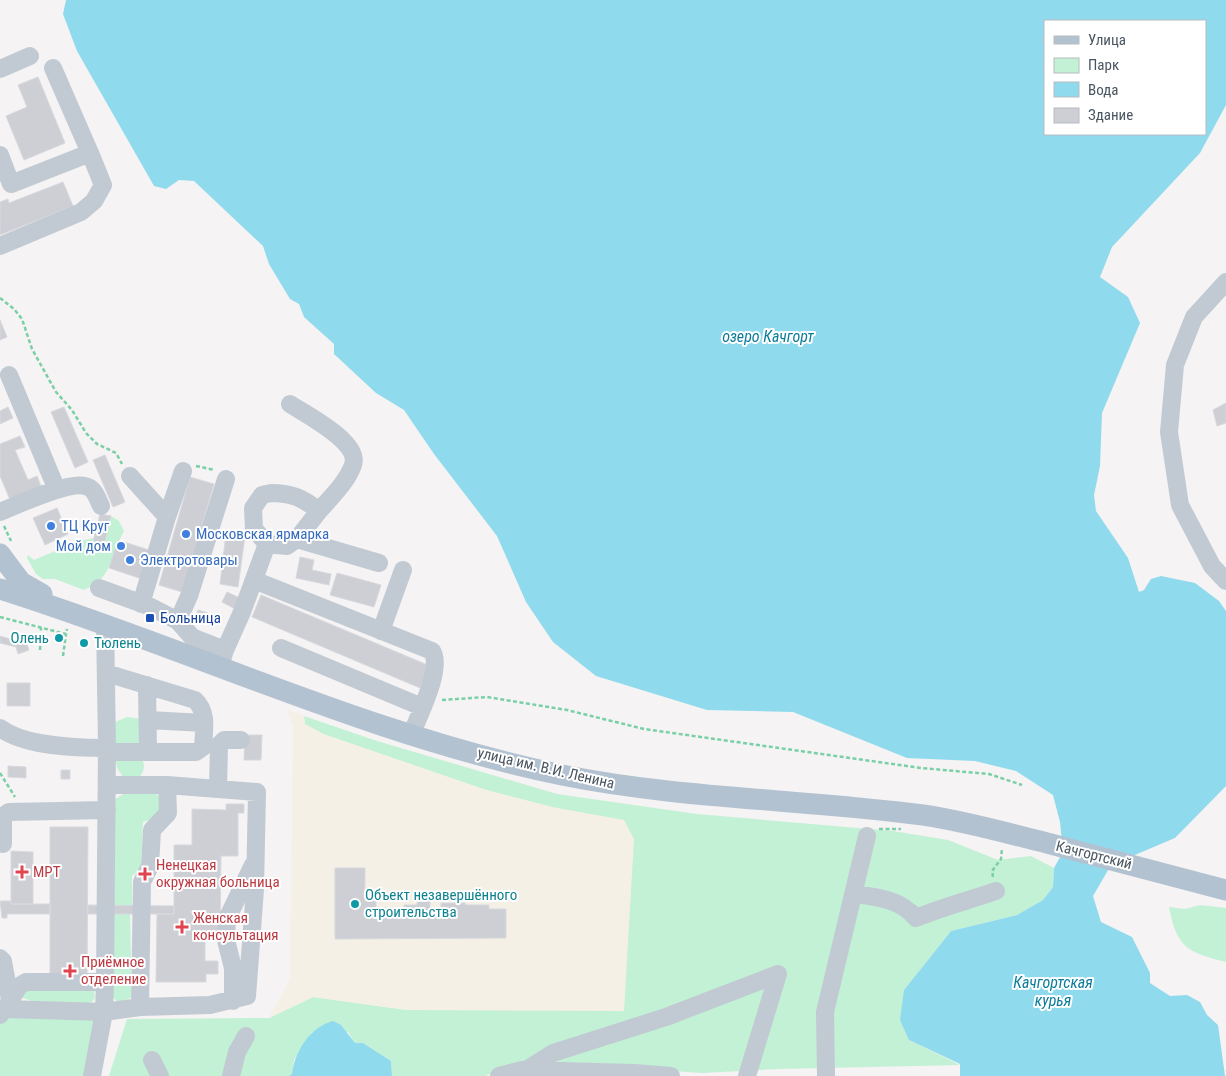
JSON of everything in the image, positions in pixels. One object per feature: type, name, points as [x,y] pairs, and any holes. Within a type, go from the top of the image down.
[{"type":"main road","points":[[7,551],[11,571],[28,587],[105,624]]},
{"type":"main road","points":[[0,589],[105,624]]},
{"type":"main road","name":"улица им. В.И. Ленина","points":[[105,624],[222,658],[289,693],[455,747],[561,775],[622,785],[921,815],[958,821],[1004,837]]},
{"type":"main road","name":"Качгортский","points":[[1004,837],[1226,890]]},
{"type":"street","points":[[0,69],[30,56]]},
{"type":"street","points":[[0,246],[81,212],[94,202],[103,185],[52,68]]},
{"type":"street","points":[[0,155],[11,184],[90,153]]},
{"type":"street","points":[[1226,282],[1194,317],[1175,365],[1169,432],[1180,505],[1212,566],[1226,581]]},
{"type":"street","points":[[9,375],[57,490]]},
{"type":"street","points":[[290,404],[346,441],[352,452],[354,462],[349,475],[297,539],[287,546],[267,544],[254,529],[252,519],[253,508],[262,496],[271,492],[288,492],[302,497],[319,511]]},
{"type":"street","points":[[141,604],[183,471]]},
{"type":"street","points":[[130,476],[167,517]]},
{"type":"street","points":[[178,621],[189,596],[226,478]]},
{"type":"street","points":[[0,512],[57,490],[85,485],[94,491],[101,506]]},
{"type":"street","points":[[297,539],[379,563]]},
{"type":"street","points":[[99,588],[178,621],[192,637],[222,658],[242,612],[267,544]]},
{"type":"street","points":[[381,631],[403,570]]},
{"type":"street","points":[[254,580],[432,651],[436,657],[435,670],[412,733]]},
{"type":"street","points":[[92,1076],[104,1012],[105,982],[107,750],[105,624]]},
{"type":"street","points":[[281,648],[422,707]]},
{"type":"street","points":[[0,728],[37,743],[74,748],[148,752],[196,752],[203,747],[204,722],[201,706],[195,700],[106,673]]},
{"type":"street","points":[[148,685],[148,752]]},
{"type":"street","points":[[148,720],[204,722]]},
{"type":"street","points":[[218,789],[219,745],[224,740],[242,740]]},
{"type":"street","points":[[5,1008],[104,1012],[140,1007],[210,1005],[233,1001],[247,996],[256,860],[257,792],[167,785],[107,785]]},
{"type":"street","points":[[140,1007],[142,882],[150,866],[152,830],[168,814],[167,785]]},
{"type":"street","points":[[2,836],[2,816],[9,812],[107,810]]},
{"type":"street","points":[[826,1076],[824,1012],[867,836]]},
{"type":"street","points":[[233,1001],[233,968],[227,950],[227,919],[256,860]]},
{"type":"street","points":[[853,894],[887,898],[908,908],[916,918],[946,905],[970,900],[996,891]]},
{"type":"street","points":[[0,958],[3,961],[5,1008]]},
{"type":"street","points":[[526,1070],[553,1053],[666,1017],[778,974],[742,1075]]},
{"type":"street","points":[[5,1008],[19,986],[26,982],[105,982]]},
{"type":"street","points":[[231,1076],[238,1052],[246,1036]]},
{"type":"street","points":[[499,1076],[526,1070],[635,1073],[671,1076]]},
{"type":"path","points":[[0,298],[14,309],[22,319],[32,349],[56,392],[97,444],[116,453],[130,476]]},
{"type":"path","points":[[183,471],[196,466],[222,472],[226,478]]},
{"type":"path","points":[[0,518],[7,551]]},
{"type":"path","points":[[0,617],[66,634]]},
{"type":"path","points":[[63,656],[68,622]]},
{"type":"path","points":[[40,650],[41,628]]},
{"type":"path","points":[[422,707],[449,699],[487,697],[567,710],[644,729],[921,768],[989,774],[1022,785]]},
{"type":"path","points":[[0,773],[23,811]]},
{"type":"path","points":[[867,836],[871,828],[898,830],[905,823]]},
{"type":"path","points":[[996,891],[992,871],[1001,859],[1004,837]]},
{"type":"green space","points":[[111,516],[119,521],[124,531],[110,565],[101,579],[94,585],[84,590],[55,579],[43,579],[36,574],[27,558],[28,555],[34,560],[76,542],[94,538],[93,542],[104,545]]},
{"type":"green space","points":[[304,716],[377,741],[557,794],[697,814],[893,831],[948,840],[998,860],[1031,856],[1054,868],[1053,887],[1043,900],[1017,915],[951,931],[904,990],[909,1040],[960,1065],[778,1069],[702,1073],[658,1070],[503,1069],[485,1076],[392,1076],[391,1061],[363,1043],[355,1043],[348,1032],[312,1032],[294,1060],[292,1074],[289,1076],[109,1076],[127,1019],[269,1018],[313,997],[407,1010],[552,807],[486,790],[323,734],[305,724]]},
{"type":"green space","points":[[127,717],[141,719],[143,744],[116,745],[115,722]]},
{"type":"green space","points":[[140,757],[144,766],[143,772],[137,780],[123,777],[117,768],[116,762],[119,758]]},
{"type":"green space","points":[[128,791],[157,794],[163,808],[150,820],[143,822],[141,869],[132,876],[132,905],[113,905],[114,800]]},
{"type":"green space","points":[[1200,905],[1226,908],[1226,962],[1193,951],[1180,940],[1172,921],[1169,907],[1185,909]]},
{"type":"green space","points":[[112,914],[130,914],[132,997],[119,1003],[113,998]]},
{"type":"green space","points":[[94,988],[95,998],[89,1006],[46,1006],[20,997],[21,990]]},
{"type":"green space","points":[[8,1014],[94,1017],[87,1076],[0,1076],[0,1023]]},
{"type":"sand","points":[[287,709],[304,716],[305,724],[323,734],[486,790],[552,807],[624,820],[634,839],[624,1011],[407,1010],[313,997],[269,1018],[290,979],[293,727]]},
{"type":"water","name":"озеро Качгорт","points":[[66,0],[1226,0],[1226,105],[1200,153],[1112,247],[1100,277],[1128,297],[1140,323],[1102,413],[1100,466],[1094,495],[1096,511],[1128,558],[1139,592],[1144,590],[1151,579],[1161,576],[1195,583],[1219,601],[1226,611],[1226,786],[1175,838],[1111,865],[1093,896],[1101,922],[1132,937],[1150,973],[1150,983],[1170,996],[1187,995],[1200,1002],[1207,1015],[1218,1025],[1225,1076],[960,1076],[960,1064],[909,1040],[900,1020],[904,990],[951,931],[1017,915],[1043,900],[1053,887],[1054,868],[1063,852],[1060,822],[1053,795],[1016,771],[975,761],[907,758],[793,712],[707,710],[596,676],[553,642],[526,602],[497,536],[434,454],[404,410],[376,393],[334,354],[334,344],[304,317],[299,304],[290,299],[269,264],[263,246],[194,181],[179,180],[166,189],[154,186],[77,51],[63,14]]},
{"type":"water","points":[[333,1021],[341,1025],[355,1043],[363,1043],[391,1061],[392,1076],[289,1076],[292,1074],[296,1057],[305,1041],[317,1029]]},
{"type":"building","points":[[38,77],[65,143],[24,160],[6,116],[27,107],[18,85]]},
{"type":"building","points":[[63,182],[73,206],[0,235],[0,202],[8,199],[9,203]]},
{"type":"building","points":[[0,320],[7,337],[0,340]]},
{"type":"building","points":[[1226,403],[1226,423],[1217,426],[1213,410]]},
{"type":"building","points":[[8,407],[13,418],[0,424],[0,411]]},
{"type":"building","points":[[64,407],[88,462],[75,468],[51,412]]},
{"type":"building","points":[[20,436],[25,447],[15,450],[28,480],[37,476],[42,489],[11,502],[0,476],[0,444]]},
{"type":"building","points":[[105,455],[125,502],[113,507],[93,460]]},
{"type":"building","points":[[190,477],[214,484],[182,592],[159,585]]},
{"type":"building","name":"ТЦ Круг","points":[[57,508],[68,534],[45,545],[33,518]]},
{"type":"building","points":[[100,514],[111,516],[104,545],[93,542]]},
{"type":"building","points":[[226,534],[245,536],[238,587],[220,584]]},
{"type":"building","name":"Электротовары","points":[[118,540],[152,551],[142,579],[109,568]]},
{"type":"building","points":[[300,557],[314,560],[312,570],[331,574],[329,585],[296,578]]},
{"type":"building","points":[[337,573],[381,585],[374,607],[330,595]]},
{"type":"building","points":[[227,592],[242,599],[237,610],[222,602]]},
{"type":"building","points":[[261,595],[430,666],[420,688],[252,617]]},
{"type":"building","points":[[198,610],[208,613],[206,620],[196,617]]},
{"type":"building","points":[[0,636],[14,640],[16,647],[0,643]]},
{"type":"building","points":[[24,636],[29,650],[18,654],[14,640]]},
{"type":"building","points":[[7,683],[30,683],[30,706],[7,706]]},
{"type":"building","points":[[245,735],[262,735],[261,760],[244,760]]},
{"type":"building","points":[[8,766],[26,767],[26,778],[8,777]]},
{"type":"building","points":[[61,770],[70,770],[70,779],[61,779]]},
{"type":"building","points":[[226,804],[244,804],[244,813],[238,813],[238,856],[221,856],[220,935],[205,935],[205,961],[218,961],[218,974],[206,974],[206,982],[156,982],[157,914],[174,914],[174,845],[192,845],[192,809],[226,810]]},
{"type":"building","points":[[50,827],[88,827],[87,976],[50,976]]},
{"type":"building","points":[[11,851],[33,852],[33,904],[11,904]]},
{"type":"building","name":"Объект незавершённого строительства","points":[[335,868],[365,868],[365,901],[376,901],[376,908],[404,908],[404,905],[417,905],[417,901],[430,901],[430,908],[441,908],[441,903],[465,903],[466,905],[489,905],[489,909],[506,909],[506,938],[335,939]]},
{"type":"building","points":[[0,901],[11,901],[11,904],[50,904],[50,914],[7,914],[7,918],[2,918]]},
{"type":"building","points":[[88,905],[174,906],[174,914],[88,914]]},
{"type":"place","name":"ТЦ Круг","points":[[51,526]]},
{"type":"place","name":"Московская ярмарка","points":[[186,534]]},
{"type":"place","name":"Мой дом","points":[[121,546]]},
{"type":"place","name":"Электротовары","points":[[130,560]]},
{"type":"place","name":"Больница","points":[[150,618]]},
{"type":"place","name":"Олень","points":[[59,638]]},
{"type":"place","name":"Тюлень","points":[[84,643]]},
{"type":"place","name":"МРТ","points":[[22,872]]},
{"type":"place","name":"Ненецкая окружная больница","points":[[145,874]]},
{"type":"place","name":"Объект незавершённого строительства","points":[[355,904]]},
{"type":"place","name":"Женская консультация","points":[[182,927]]},
{"type":"place","name":"Приёмное отделение","points":[[70,971]]},
{"type":"water label","name":"Качгортская курья","points":[[1053,991]]}]
